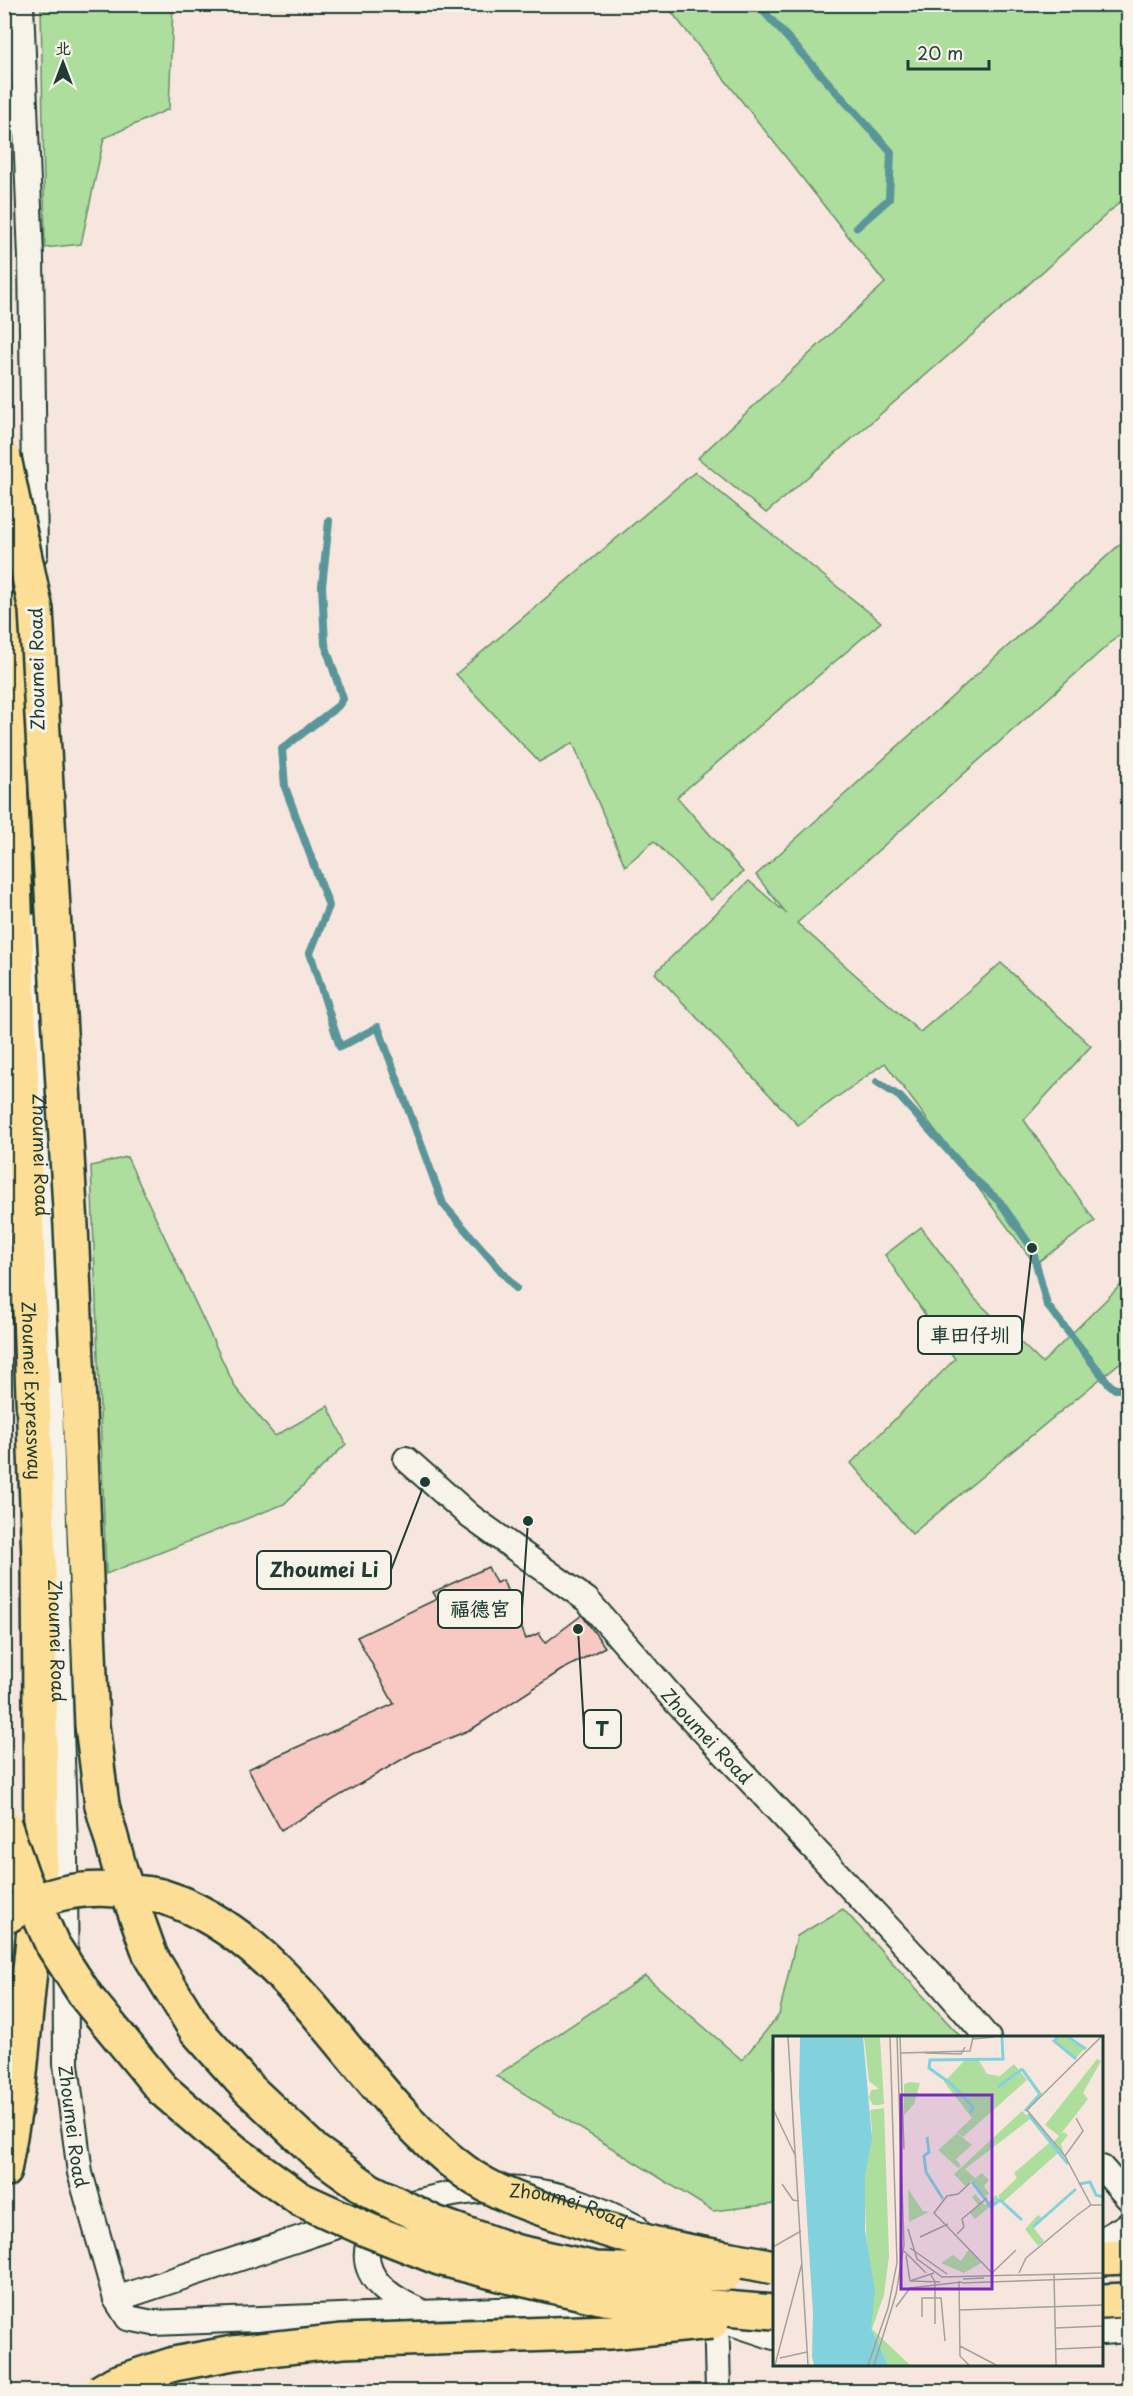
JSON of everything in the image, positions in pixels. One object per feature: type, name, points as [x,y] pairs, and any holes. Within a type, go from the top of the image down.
[{"type":"highway","points":[[4,458],[36,610],[71,1226],[92,1725],[102,1805],[121,1874],[151,1957],[196,2030],[248,2088],[316,2152],[369,2190],[435,2223],[503,2247],[596,2269],[721,2274],[773,2269]]},
{"type":"highway","name":"Zhoumei Expressway","points":[[4,608],[39,1559],[41,1856],[19,2084],[4,2171]]},
{"type":"highway","points":[[4,1824],[23,1878],[52,1944],[88,1999],[162,2089],[235,2152],[300,2199],[368,2230],[439,2258],[512,2277],[604,2298],[773,2314]]},
{"type":"highway","points":[[4,1918],[52,1895],[102,1887],[161,1896],[209,1917],[255,1949],[308,2003],[419,2133],[465,2172],[525,2203],[594,2226],[660,2245],[773,2269]]},
{"type":"highway","points":[[1103,2258],[1128,2257]]},
{"type":"highway","points":[[1103,2301],[1128,2300]]},
{"type":"highway","points":[[100,2391],[174,2364],[233,2353],[343,2341],[610,2332],[773,2314]]},
{"type":"street","name":"Zhoumei Road","points":[[21,4],[31,258],[41,1136],[61,1690],[65,1848],[66,2064],[80,2173],[116,2299],[128,2318],[153,2323],[640,2304],[680,2308],[716,2317],[773,2337]]},
{"type":"street","name":"Zhoumei Road","points":[[406,1458],[471,1517],[587,1600],[677,1703],[987,2036]]},
{"type":"street","points":[[1103,2170],[1128,2198]]},
{"type":"street","name":"Zhoumei Road","points":[[116,2299],[390,2210],[480,2191],[524,2190],[567,2197],[603,2211],[669,2244],[715,2262],[773,2276]]},
{"type":"street","name":"Zhoumei Road","points":[[390,2210],[375,2225],[368,2246],[369,2269],[380,2287],[396,2300],[422,2312]]},
{"type":"street","points":[[1103,2239],[1128,2225]]},
{"type":"street","points":[[715,2262],[718,2391]]},
{"type":"street","points":[[1103,2331],[1128,2330]]},
{"type":"green space","points":[[41,5],[173,5],[169,109],[104,138],[81,244],[45,248]]},
{"type":"green space","points":[[666,5],[1128,5],[1128,195],[972,335],[766,513],[698,458],[885,283]]},
{"type":"green space","points":[[695,472],[881,622],[677,797],[743,872],[711,900],[654,841],[625,866],[573,743],[539,762],[456,674]]},
{"type":"green space","points":[[1128,537],[1128,627],[797,923],[920,1032],[1001,963],[1091,1046],[1024,1120],[1095,1221],[1035,1264],[885,1063],[798,1125],[655,973],[749,881],[787,914],[756,875]]},
{"type":"green space","points":[[127,1157],[235,1387],[275,1436],[328,1406],[346,1444],[284,1504],[106,1574],[91,1166]]},
{"type":"green space","points":[[921,1227],[975,1299],[1042,1363],[1128,1278],[1128,1356],[912,1534],[851,1463],[955,1359],[885,1255]]},
{"type":"green space","points":[[843,1909],[960,2036],[773,2036],[773,2204],[713,2211],[496,2076],[645,1976],[742,2060],[779,2015],[797,1936]]},
{"type":"building","points":[[488,1567],[496,1583],[503,1580],[526,1639],[539,1633],[545,1643],[582,1615],[605,1647],[560,1671],[472,1729],[413,1753],[281,1830],[248,1769],[394,1704],[357,1637],[437,1599],[433,1592]]},
{"type":"waterway","points":[[757,4],[891,152],[889,199],[857,227]]},
{"type":"waterway","points":[[329,521],[322,586],[325,644],[343,699],[338,706],[282,749],[285,787],[329,906],[310,953],[340,1047],[378,1027],[443,1204],[516,1288]]},
{"type":"waterway","points":[[877,1082],[900,1097],[971,1176],[1000,1202],[1032,1248],[1047,1305],[1109,1384],[1115,1389],[1123,1389],[1128,1384]]},
{"type":"place","name":"車田仔圳","points":[[1032,1248]]},
{"type":"place","name":"Zhoumei Li","points":[[425,1482]]},
{"type":"place","name":"福德宮","points":[[528,1521]]},
{"type":"place","name":"T","points":[[578,1629]]}]
